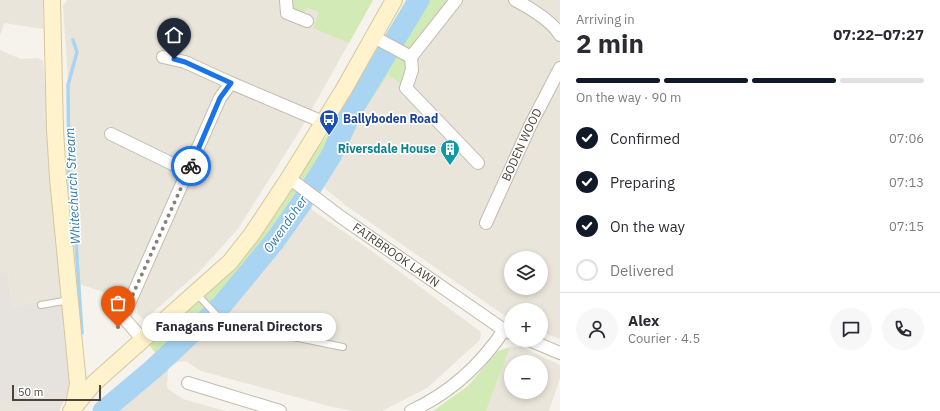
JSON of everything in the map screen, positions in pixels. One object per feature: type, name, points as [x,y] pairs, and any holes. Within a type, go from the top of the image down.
[{"type":"main road","points":[[52,0],[56,144],[78,384],[72,409]]},
{"type":"main road","points":[[72,409],[90,387],[230,262],[252,234],[289,178],[323,122],[380,41],[394,0]]},
{"type":"main road","points":[[76,360],[90,387]]},
{"type":"street","points":[[286,0],[287,13],[307,21]]},
{"type":"street","points":[[456,0],[411,57],[412,70],[406,88],[478,163]]},
{"type":"street","points":[[515,0],[538,15],[557,30],[560,35]]},
{"type":"street","points":[[380,41],[411,57]]},
{"type":"street","points":[[163,57],[185,62],[323,122]]},
{"type":"street","name":"BODEN WOOD","points":[[486,223],[530,126],[560,68]]},
{"type":"street","points":[[143,340],[120,322],[189,172],[220,98],[231,83]]},
{"type":"street","points":[[111,134],[189,172]]},
{"type":"street","name":"FAIRBROOK LAWN","points":[[289,178],[341,217],[504,330]]},
{"type":"street","name":"FAIRBROOK LAWN","points":[[411,411],[434,400],[465,377],[504,335]]},
{"type":"street","points":[[547,347],[560,352]]},
{"type":"street","points":[[188,384],[280,411]]},
{"type":"lane","points":[[196,293],[219,318],[228,324],[342,347]]},
{"type":"lane","points":[[41,305],[70,300]]},
{"type":"shaded area","points":[[0,0],[43,0],[43,29],[4,23],[0,36]]},
{"type":"shaded area","points":[[67,0],[373,0],[299,132],[238,229],[200,271],[144,320],[137,313],[137,303],[79,284],[71,179],[69,95],[63,6]]},
{"type":"shaded area","points":[[456,0],[560,0],[560,339],[548,335],[548,303],[504,303],[504,315],[345,205],[322,186],[309,192],[312,210],[369,249],[481,332],[480,340],[427,388],[382,411],[352,411],[329,406],[201,371],[186,361],[178,362],[168,368],[167,388],[183,399],[226,411],[114,411],[187,345],[224,308],[301,204],[331,156],[388,75],[406,87],[411,57]]},
{"type":"shaded area","points":[[0,50],[21,59],[38,58],[43,61],[62,298],[12,307],[8,273],[0,273]]},
{"type":"shaded area","points":[[0,273],[8,273],[12,307],[62,298],[70,377],[67,394],[59,411],[24,411],[0,399]]},
{"type":"shaded area","points":[[510,347],[522,347],[539,355],[507,355]]},
{"type":"shaded area","points":[[548,359],[560,365],[560,378],[549,411],[486,411],[504,363],[504,399],[548,399]]},
{"type":"shaded area","points":[[0,399],[24,411],[0,411]]},
{"type":"green space","points":[[292,0],[373,0],[349,43],[313,28],[319,12],[308,8],[303,13],[294,10],[291,5]]},
{"type":"green space","points":[[406,0],[456,0],[419,48],[406,88],[388,75],[274,242],[222,305],[161,361],[145,339],[298,180],[308,161],[326,137]]},
{"type":"green space","points":[[510,347],[507,355],[504,355],[504,363],[486,411],[433,411],[468,386],[498,351]]},
{"type":"waterway","name":"Owendoher","points":[[103,411],[152,370],[222,305],[274,242],[301,204],[331,156],[354,107],[419,0]]},
{"type":"waterway","name":"Whitechurch Stream","points":[[73,40],[77,52],[68,85],[69,179],[76,244],[82,333]]},
{"type":"way so far","points":[[118,327],[191,166]]},
{"type":"place","name":"Ballyboden Road","points":[[329,136]]},
{"type":"place","name":"Riversdale House","points":[[450,166]]},
{"type":"place","name":"Fanagans Funeral Directors","points":[[118,327]]},
{"type":"route","points":[[174,59],[185,62],[231,83],[220,98],[191,166]]}]
